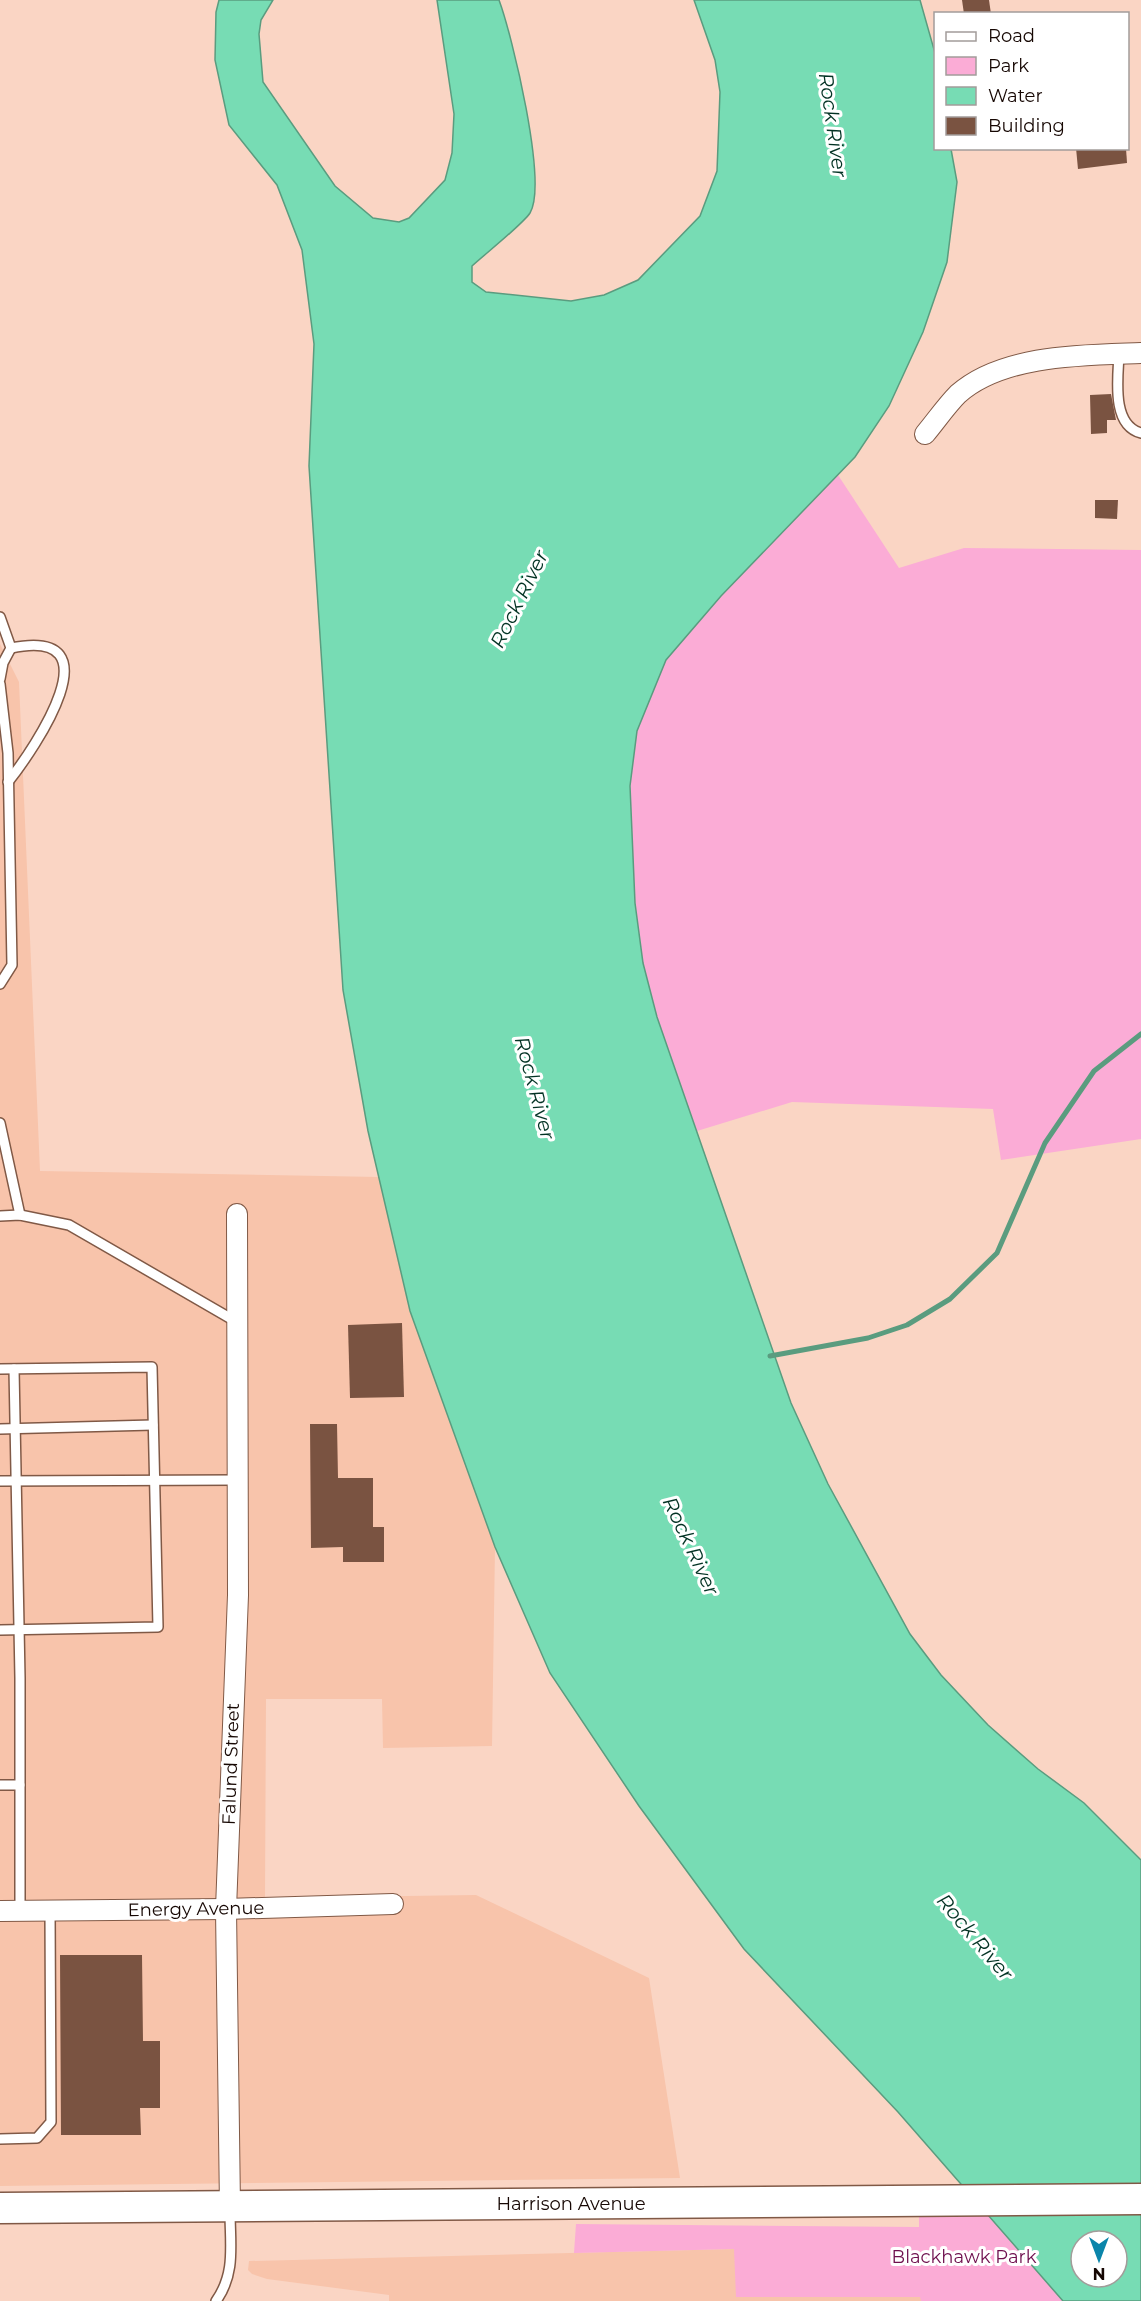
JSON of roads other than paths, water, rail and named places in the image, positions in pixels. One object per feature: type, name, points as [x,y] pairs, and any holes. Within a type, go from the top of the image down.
[{"type":"main road","name":"Harrison Avenue","points":[[0,2208],[1141,2199]]},
{"type":"street","points":[[925,434],[958,394],[989,375],[1033,362],[1081,355],[1141,353]]},
{"type":"street","name":"Falund Street","points":[[230,2207],[226,1909],[238,1595],[235,1321],[237,1214]]},
{"type":"street","name":"Energy Avenue","points":[[0,1911],[226,1909],[393,1904]]},
{"type":"lane","points":[[1119,354],[1121,413],[1127,427],[1141,433]]},
{"type":"lane","points":[[0,616],[11,648],[3,663],[0,679]]},
{"type":"lane","points":[[8,782],[24,762],[58,702],[64,669],[58,654],[46,646],[36,643],[11,648]]},
{"type":"lane","points":[[0,684],[8,753],[12,965],[0,984]]},
{"type":"lane","points":[[0,1124],[20,1215]]},
{"type":"lane","points":[[0,1216],[20,1215],[69,1225],[235,1321]]},
{"type":"lane","points":[[0,1369],[152,1367],[158,1627],[0,1630]]},
{"type":"lane","points":[[14,1369],[20,1629],[20,1911]]},
{"type":"lane","points":[[0,1429],[153,1425]]},
{"type":"lane","points":[[0,1481],[237,1480]]},
{"type":"lane","points":[[0,1785],[20,1785]]},
{"type":"lane","points":[[0,2139],[37,2138],[51,2122],[50,1910]]},
{"type":"lane","points":[[216,2301],[226,2286],[231,2267],[230,2207]]},
{"type":"water","name":"Rock River","points":[[219,0],[273,0],[261,20],[259,34],[263,82],[335,186],[373,218],[399,222],[409,218],[445,180],[452,153],[454,114],[437,0],[499,0],[512,44],[526,108],[535,172],[534,197],[530,213],[526,218],[472,266],[472,282],[486,292],[571,301],[604,295],[638,280],[700,216],[717,171],[720,92],[715,60],[694,0],[920,0],[934,49],[934,150],[951,150],[957,182],[947,262],[923,332],[889,406],[855,457],[721,596],[666,660],[637,731],[630,786],[635,903],[643,963],[657,1017],[791,1403],[828,1484],[910,1634],[941,1675],[988,1725],[1038,1769],[1084,1803],[1141,1860],[1141,2301],[1063,2301],[898,2112],[744,1949],[639,1806],[550,1673],[495,1547],[410,1311],[368,1131],[343,990],[309,466],[314,344],[302,250],[277,185],[229,125],[215,60],[216,12]]},
{"type":"waterway","points":[[770,1356],[868,1338],[907,1325],[950,1299],[997,1253],[1045,1143],[1094,1071],[1141,1034]]},
{"type":"park label","name":"Blackhawk Park","points":[[964,2257]]}]
